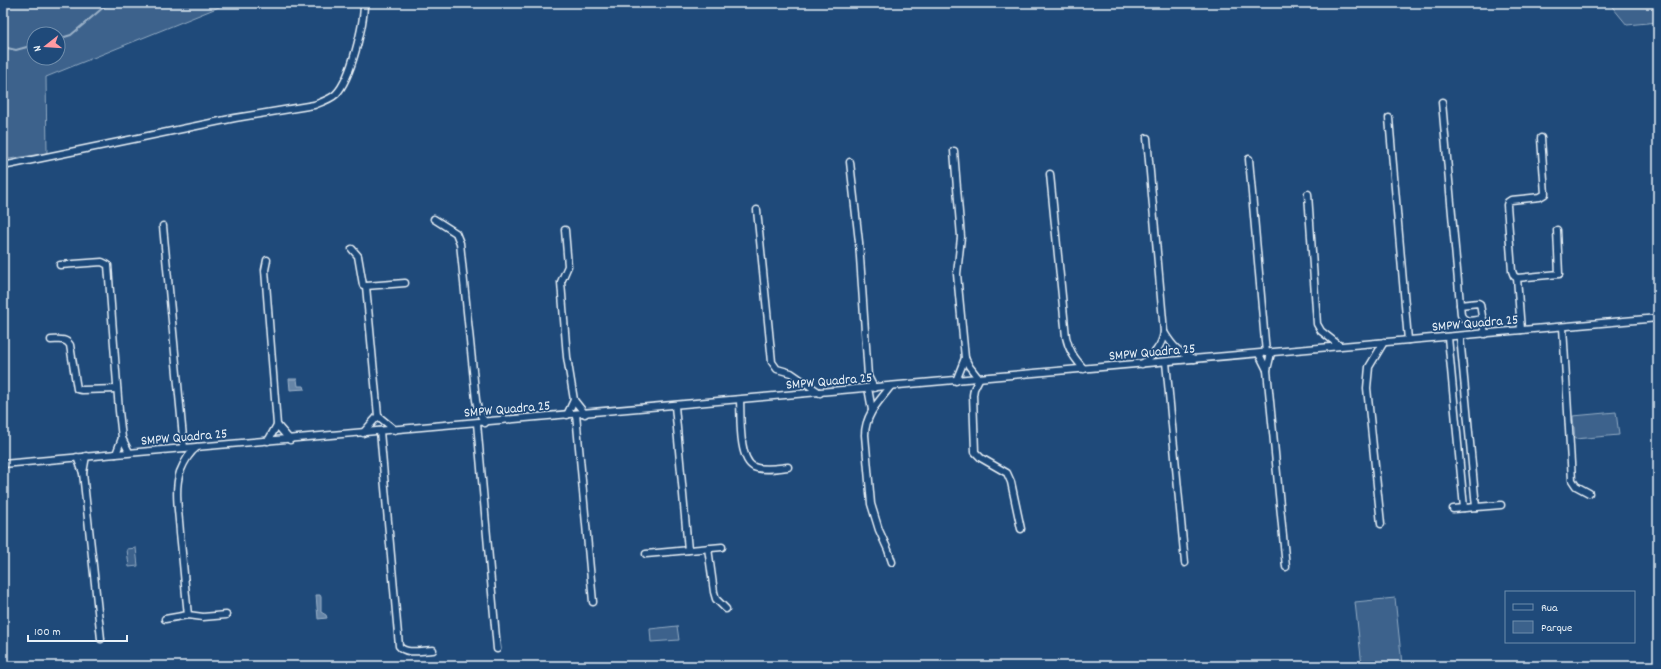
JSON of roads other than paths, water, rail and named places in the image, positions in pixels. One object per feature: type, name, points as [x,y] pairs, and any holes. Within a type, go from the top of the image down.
[{"type":"street","points":[[3,166],[235,118],[314,105],[322,102],[336,94],[346,79],[363,23],[364,3]]},
{"type":"street","points":[[1442,102],[1460,315],[1467,321],[1483,319]]},
{"type":"street","points":[[1389,118],[1408,340]]},
{"type":"street","points":[[1142,364],[1158,350],[1162,342],[1164,332],[1147,138]]},
{"type":"street","points":[[1521,330],[1517,278],[1514,276],[1512,271],[1508,203],[1511,200],[1540,197],[1545,194],[1541,138]]},
{"type":"street","points":[[954,151],[962,236],[957,274],[965,358],[979,379],[973,395],[975,452],[981,458],[1008,473],[1021,529]]},
{"type":"street","points":[[1249,159],[1265,353],[1286,567]]},
{"type":"street","points":[[850,162],[859,242],[868,376],[872,410]]},
{"type":"street","points":[[1050,174],[1066,337],[1068,347],[1072,355],[1084,370]]},
{"type":"street","points":[[1308,194],[1317,324],[1321,331],[1340,346]]},
{"type":"street","points":[[757,210],[772,362],[777,369],[791,373],[820,393]]},
{"type":"street","points":[[434,219],[456,233],[460,243],[476,400],[478,410],[485,423]]},
{"type":"street","points":[[163,226],[184,448]]},
{"type":"street","points":[[565,230],[568,266],[561,282],[568,362],[574,400],[585,414]]},
{"type":"street","points":[[1517,278],[1559,274],[1558,230]]},
{"type":"street","points":[[352,249],[358,256],[362,283],[366,286],[378,416],[395,430]]},
{"type":"street","points":[[266,260],[265,270],[277,424],[268,441]]},
{"type":"street","points":[[60,265],[102,262],[108,265],[122,438],[129,452]]},
{"type":"street","points":[[366,286],[405,283]]},
{"type":"street","points":[[1460,305],[1479,304],[1481,306],[1485,334]]},
{"type":"street","name":"SMPW Quadra 25","points":[[3,464],[129,452],[485,423],[1658,318]]},
{"type":"street","points":[[1563,327],[1572,480],[1576,486],[1589,493]]},
{"type":"street","points":[[1164,332],[1174,348],[1196,360]]},
{"type":"street","points":[[1460,336],[1476,507]]},
{"type":"street","points":[[1448,337],[1464,508]]},
{"type":"street","points":[[51,340],[67,341],[70,345],[77,389],[117,389]]},
{"type":"street","points":[[1381,524],[1367,388],[1369,367],[1384,342]]},
{"type":"street","points":[[1265,353],[1267,370]]},
{"type":"street","points":[[956,381],[965,358]]},
{"type":"street","points":[[1166,362],[1185,563]]},
{"type":"street","points":[[1451,369],[1463,368]]},
{"type":"street","points":[[891,386],[872,410],[865,429],[870,496],[879,530],[886,544],[892,562]]},
{"type":"street","points":[[567,415],[574,400]]},
{"type":"street","points":[[740,400],[742,442],[745,458],[753,467],[788,467]]},
{"type":"street","points":[[675,406],[688,550]]},
{"type":"street","points":[[576,414],[593,602]]},
{"type":"street","points":[[363,433],[378,416]]},
{"type":"street","points":[[477,423],[497,649]]},
{"type":"street","points":[[277,424],[290,440]]},
{"type":"street","points":[[380,432],[399,646],[402,650],[407,652],[433,650]]},
{"type":"street","points":[[116,454],[122,438]]},
{"type":"street","points":[[1458,440],[1470,439]]},
{"type":"street","points":[[188,616],[178,504],[178,481],[180,472],[190,452],[197,447]]},
{"type":"street","points":[[83,473],[86,456]]},
{"type":"street","points":[[77,457],[83,473],[101,639]]},
{"type":"street","points":[[3,458],[12,463]]},
{"type":"street","points":[[1453,509],[1501,505]]},
{"type":"street","points":[[646,554],[722,547]]},
{"type":"street","points":[[708,548],[716,599],[726,609]]},
{"type":"street","points":[[165,619],[188,616],[203,617],[226,615]]},
{"type":"waterway","points":[[66,37],[71,35],[105,6],[124,3]]},
{"type":"waterway","points":[[3,47],[16,50],[26,47]]}]
